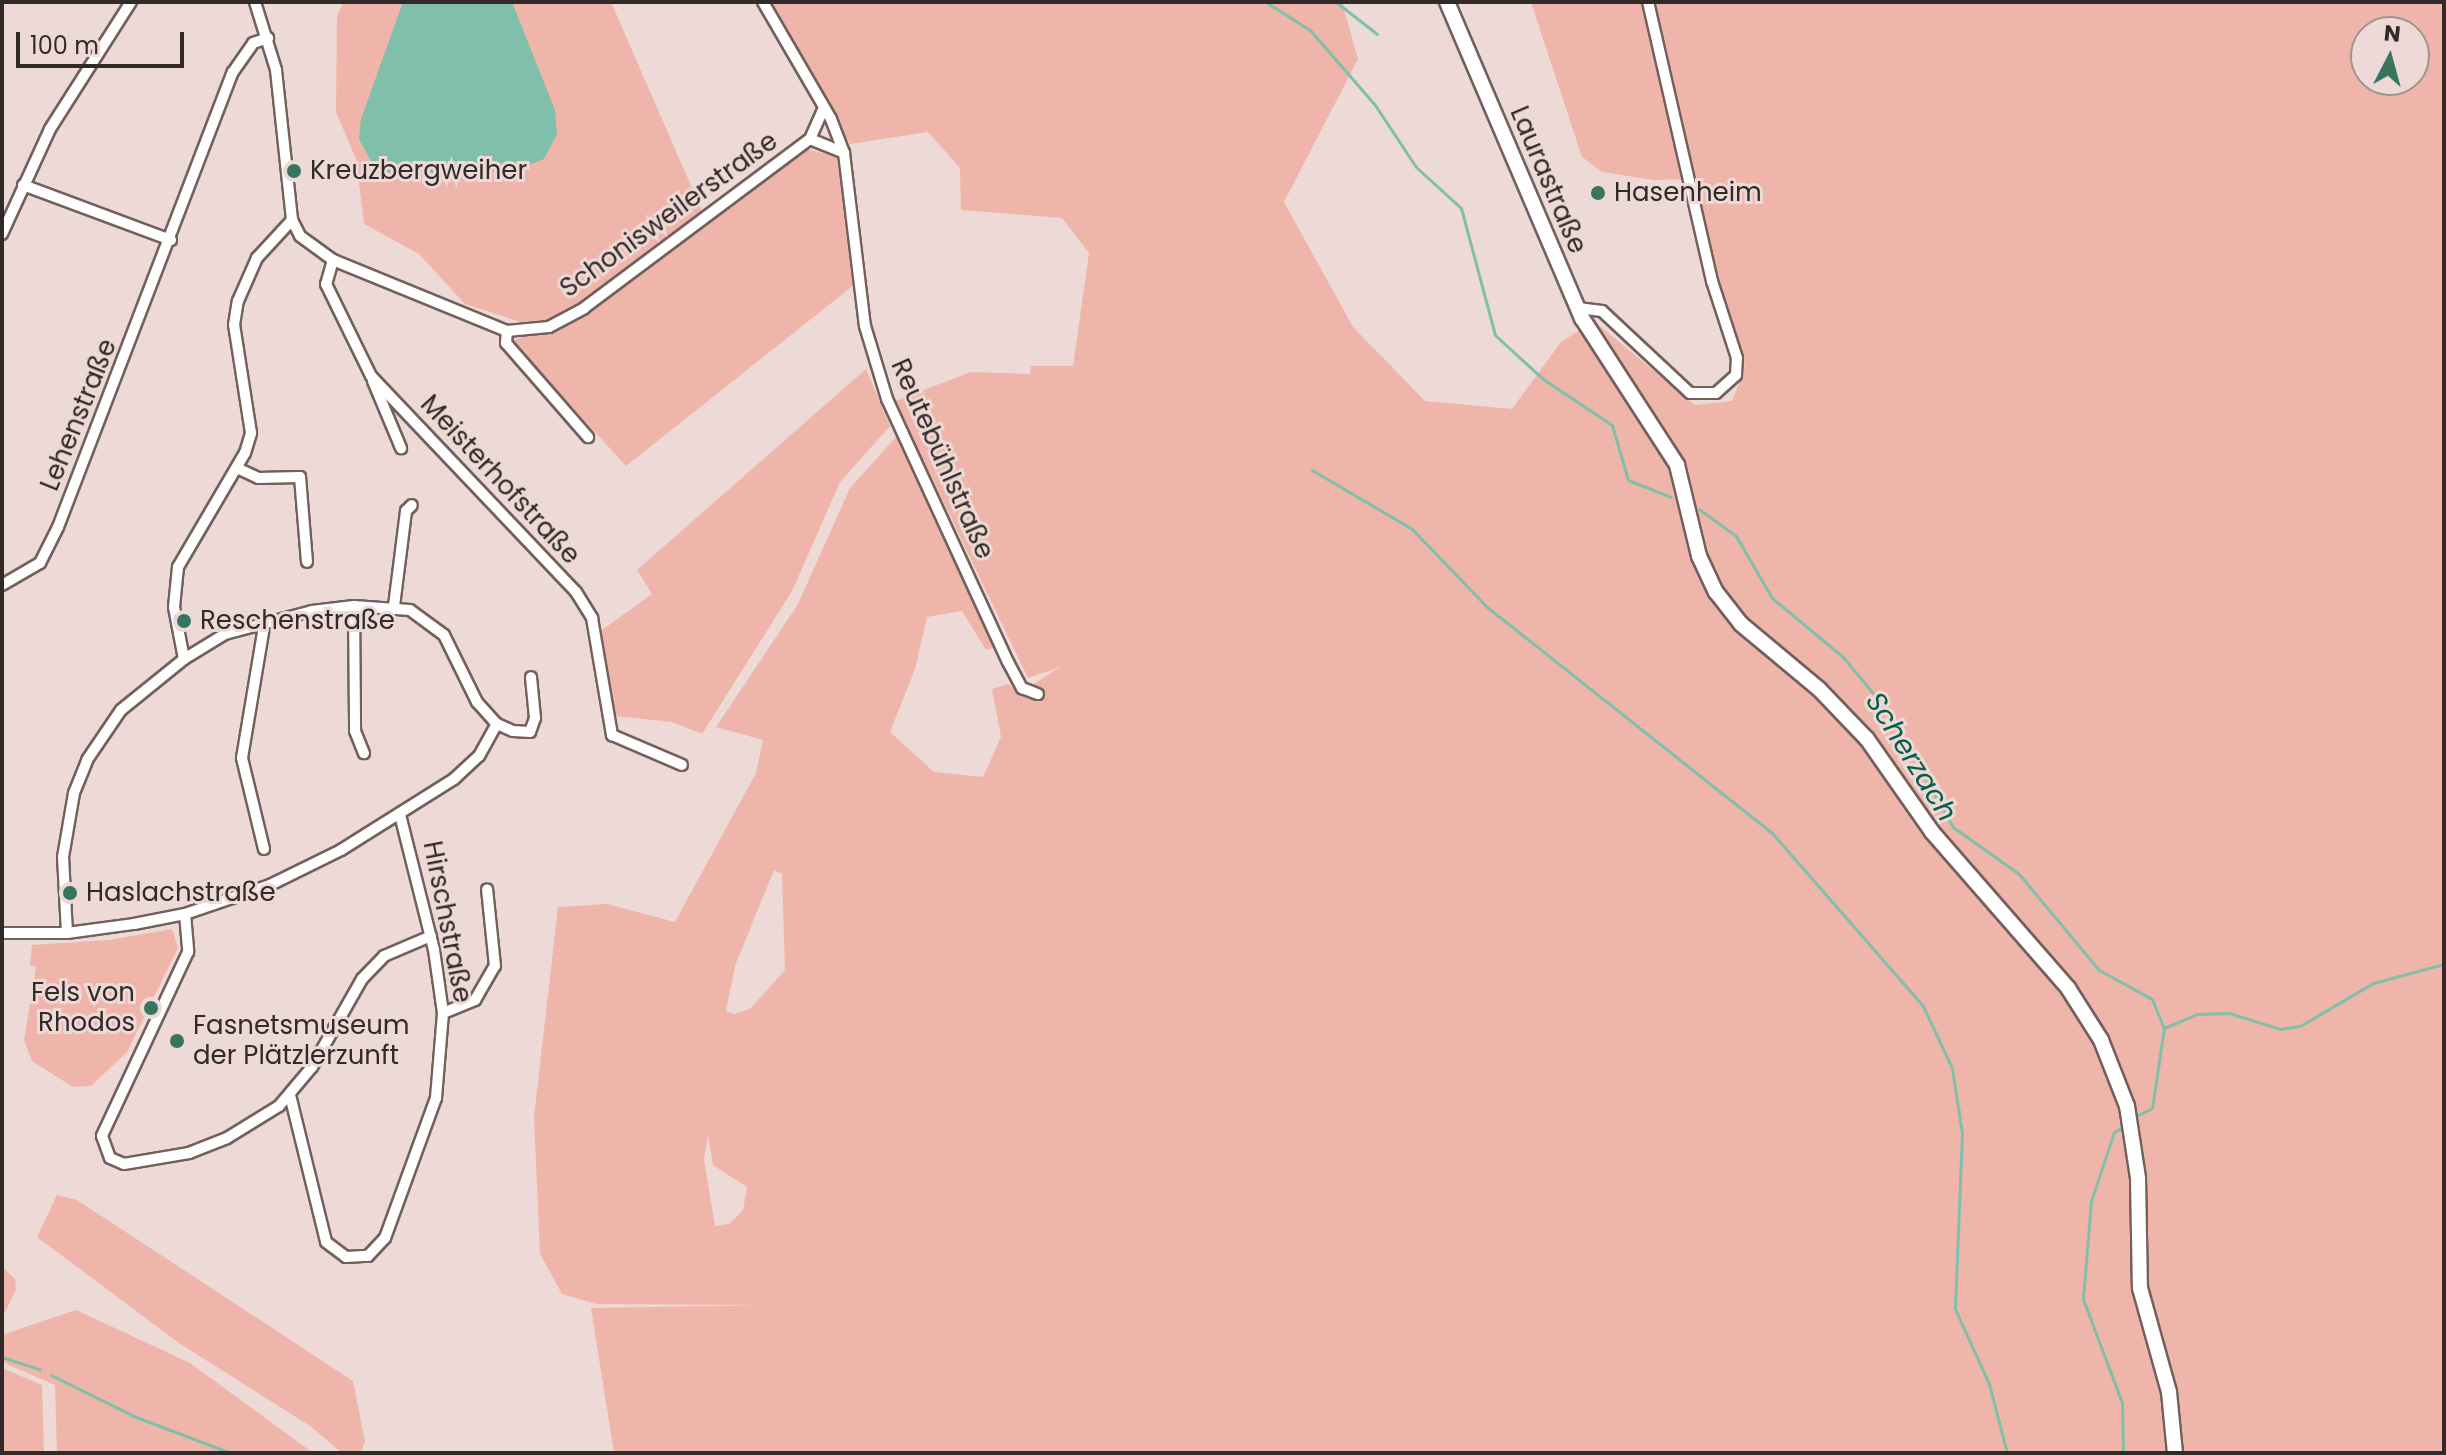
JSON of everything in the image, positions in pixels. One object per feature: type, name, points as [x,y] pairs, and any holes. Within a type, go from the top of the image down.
[{"type":"street","points":[[2,234],[23,185],[84,70],[131,2]]},
{"type":"street","points":[[184,659],[174,601],[178,567],[200,522],[237,468],[252,416],[234,325],[238,301],[257,258],[292,220],[276,70],[255,2]]},
{"type":"street","name":"Reutebühlstraße","points":[[763,2],[824,108],[844,153],[865,326],[887,399],[1008,662],[1022,688],[1038,694]]},
{"type":"street","name":"Laurastraße","points":[[1447,2],[1578,308],[1677,465],[1699,556],[1716,592],[1741,624],[1819,689],[1867,739],[1932,832],[2068,988],[2101,1040],[2127,1106],[2138,1178],[2140,1288],[2169,1392],[2175,1453]]},
{"type":"street","points":[[1578,308],[1602,311],[1690,393],[1716,393],[1736,375],[1737,358],[1712,281],[1648,2]]},
{"type":"street","name":"Lehenstraße","points":[[2,585],[40,563],[58,527],[171,240],[233,72],[253,43],[268,38]]},
{"type":"street","name":"Schonisweilerstraße","points":[[292,220],[300,236],[333,260],[507,331],[549,327],[584,308],[810,139],[824,108]]},
{"type":"street","name":"Schonisweilerstraße","points":[[810,139],[844,153]]},
{"type":"street","points":[[23,185],[171,240]]},
{"type":"street","name":"Meisterhofstraße","points":[[333,260],[326,284],[371,376],[401,448]]},
{"type":"street","points":[[507,331],[506,343],[588,437]]},
{"type":"street","name":"Meisterhofstraße","points":[[371,376],[576,592],[592,618],[612,735],[682,765]]},
{"type":"street","points":[[237,468],[258,478],[300,477],[307,562]]},
{"type":"street","points":[[394,606],[406,511],[412,505]]},
{"type":"street","points":[[67,933],[63,857],[74,793],[87,760],[121,710],[184,659],[225,634],[265,620],[354,606],[394,606],[425,617],[444,635],[477,702],[497,724],[530,732],[535,718],[531,677]]},
{"type":"street","points":[[354,606],[355,731],[364,753]]},
{"type":"street","points":[[264,849],[242,758],[265,620]]},
{"type":"street","points":[[2,933],[67,933],[185,914],[270,885],[400,815],[454,779],[479,756],[497,724]]},
{"type":"street","name":"Hirschstraße","points":[[290,1095],[326,1242],[346,1257],[368,1256],[385,1238],[436,1098],[443,1013],[431,936],[400,815]]},
{"type":"street","points":[[443,1013],[475,1000],[495,966],[487,889]]},
{"type":"street","points":[[185,914],[188,952],[133,1063],[102,1145],[110,1158],[124,1164],[189,1153],[254,1123],[290,1095],[362,979],[384,956],[431,936]]},
{"type":"shaded area","points":[[343,2],[611,2],[702,211],[582,301],[543,323],[530,325],[465,304],[419,254],[364,224],[356,159],[336,112],[337,17]]},
{"type":"shaded area","name":"Kreuzbergweiher","points":[[403,2],[512,2],[555,110],[557,134],[544,159],[516,170],[394,174],[375,169],[359,139],[361,119]]},
{"type":"shaded area","points":[[770,2],[1342,2],[1358,59],[1284,202],[1353,327],[1425,401],[1512,409],[1561,342],[1594,321],[1695,405],[1732,401],[1745,368],[1717,280],[1652,2],[2444,2],[2444,1453],[614,1453],[591,1308],[768,1305],[596,1304],[562,1294],[540,1254],[534,1117],[558,907],[607,904],[675,922],[756,773],[763,740],[716,727],[798,604],[850,488],[897,436],[997,647],[986,650],[962,611],[927,617],[915,669],[890,732],[934,772],[983,777],[1001,737],[992,689],[1008,684],[1020,693],[1060,667],[1028,678],[895,401],[971,372],[1030,374],[1031,366],[1073,366],[1089,253],[1062,218],[961,210],[960,168],[928,132],[850,144]],"holes":[[[774,870],[782,874],[785,970],[750,1009],[734,1014],[726,1011],[735,966]],[[708,1135],[713,1165],[747,1187],[743,1210],[729,1224],[715,1226],[704,1159]]]},
{"type":"shaded area","points":[[1531,2],[1648,2],[1689,179],[1654,180],[1602,172],[1582,157]]},
{"type":"shaded area","points":[[807,149],[837,157],[843,167],[854,285],[626,466],[512,341],[575,318]]},
{"type":"shaded area","points":[[866,369],[890,426],[840,482],[792,591],[702,734],[672,722],[615,716],[606,689],[602,630],[652,594],[637,570]]},
{"type":"shaded area","points":[[172,929],[178,948],[127,1052],[91,1086],[73,1087],[32,1061],[24,1040],[36,967],[30,965],[32,945],[109,940]]},
{"type":"shaded area","points":[[57,1195],[77,1200],[353,1381],[365,1442],[360,1453],[342,1453],[310,1426],[179,1343],[37,1237]]},
{"type":"shaded area","points":[[2,1267],[15,1279],[16,1290],[2,1318]]},
{"type":"shaded area","points":[[76,1310],[190,1363],[313,1453],[57,1453],[55,1385],[2,1362],[2,1335]]},
{"type":"shaded area","points":[[2,1368],[42,1385],[44,1453],[2,1453]]},
{"type":"waterway","name":"Scherzach","points":[[1266,2],[1310,30],[1375,105],[1416,167],[1461,208],[1495,335],[1543,379],[1612,425],[1628,480],[1671,497]]},
{"type":"waterway","name":"Scherzach","points":[[1336,2],[1377,34]]},
{"type":"waterway","points":[[1312,470],[1412,529],[1487,607],[1773,834],[1923,1006],[1952,1068],[1962,1133],[1955,1309],[1989,1384],[2007,1453]]},
{"type":"waterway","name":"Scherzach","points":[[1699,509],[1736,536],[1772,598],[1843,657],[1887,710],[1953,827],[2019,874],[2099,970],[2152,999],[2164,1028],[2152,1108],[2138,1115]]},
{"type":"waterway","points":[[2164,1028],[2197,1014],[2229,1013],[2280,1029],[2300,1026],[2373,983],[2444,964]]},
{"type":"waterway","name":"Scherzach","points":[[2121,1128],[2114,1132],[2091,1201],[2083,1299],[2122,1403],[2123,1453]]},
{"type":"waterway","points":[[2,1357],[40,1369]]},
{"type":"waterway","points":[[51,1375],[136,1417],[231,1453]]},
{"type":"place","name":"Kreuzbergweiher","points":[[294,171]]},
{"type":"place","name":"Hasenheim","points":[[1598,193]]},
{"type":"place","name":"Reschenstraße","points":[[184,621]]},
{"type":"place","name":"Haslachstraße","points":[[70,893]]},
{"type":"place","name":"Fels von Rhodos","points":[[151,1008]]},
{"type":"place","name":"Fasnetsmuseum der Plätzlerzunft","points":[[177,1041]]}]
